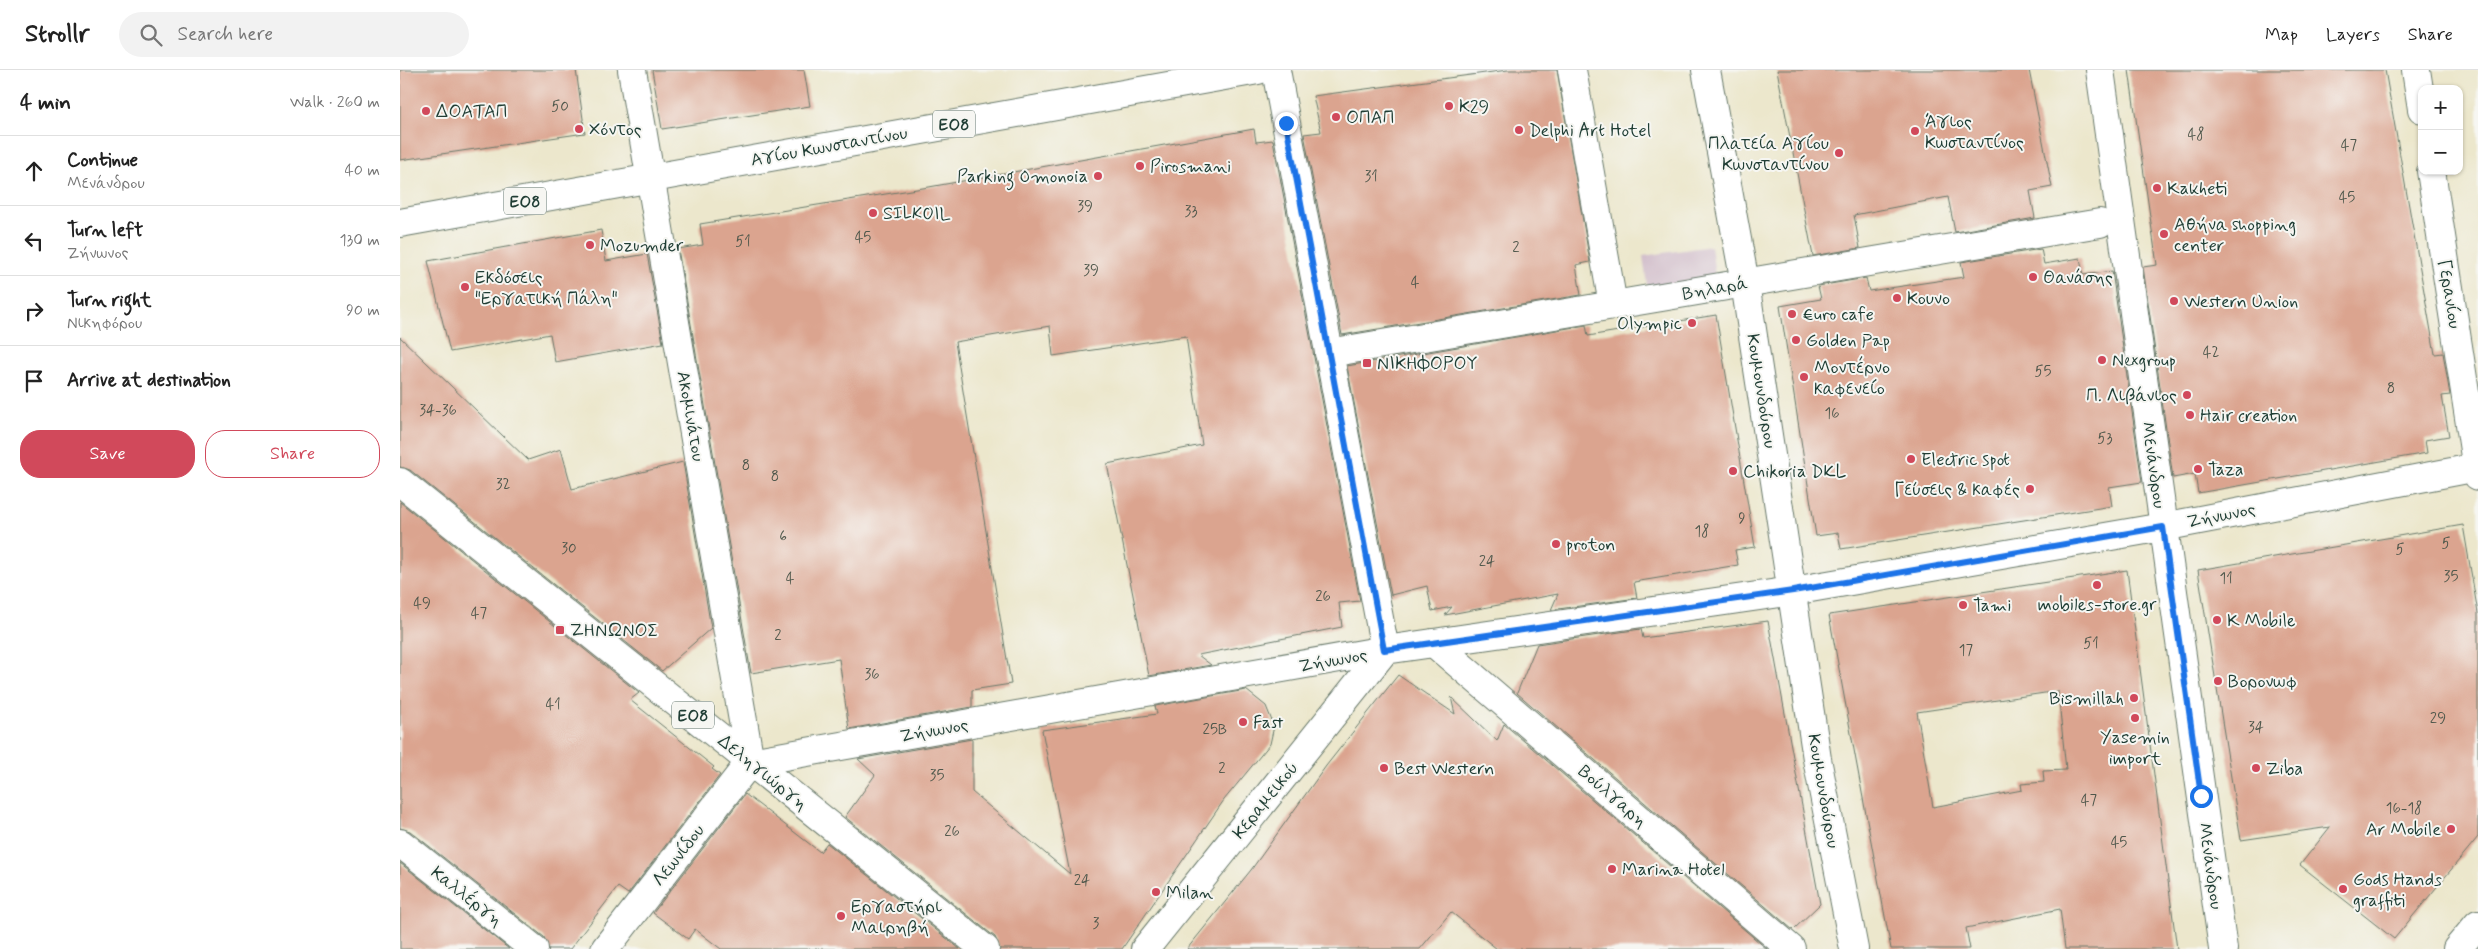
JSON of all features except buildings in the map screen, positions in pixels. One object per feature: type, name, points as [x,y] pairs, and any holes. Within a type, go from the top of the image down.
[{"type":"street","name":"Ακομινάτου","points":[[632,70],[750,762]]},
{"type":"street","name":"Αγίου Κωνσταντίνου","points":[[400,223],[1258,70]]},
{"type":"street","points":[[1276,70],[1384,650]]},
{"type":"street","points":[[1572,70],[1613,306]]},
{"type":"street","name":"Κουμουνδούρου","points":[[1706,70],[1745,283],[1793,591],[1816,759],[1854,949]]},
{"type":"street","name":"Μενάνδρου","points":[[2100,70],[2222,949]]},
{"type":"street","points":[[2416,70],[2418,85]]},
{"type":"street","name":"Γερανίου","points":[[2432,175],[2478,470]]},
{"type":"street","name":"Βηλαρά","points":[[1329,353],[2100,223]]},
{"type":"street","name":"Ζήνωνος","points":[[750,762],[1384,650],[1793,591],[2478,470]]},
{"type":"street","name":"Δεληγιώργη","points":[[400,482],[985,949]]},
{"type":"street","name":"Βούλγαρη","points":[[1434,643],[1791,949]]},
{"type":"street","name":"Κεραμεικού","points":[[1146,949],[1384,650]]},
{"type":"street","name":"Λεωνίδου","points":[[605,949],[750,762]]},
{"type":"street","name":"Καλλέργη","points":[[400,843],[534,949]]},
{"type":"street","points":[[2458,949],[2478,924]]},
{"type":"shaded area","points":[[1711,246],[1717,289],[1649,299],[1643,256]]},
{"type":"place","name":"Κ29","points":[[1449,106]]},
{"type":"place","name":"ΔΟΑΤΑΠ","points":[[426,111]]},
{"type":"place","name":"ΟΠΑΠ","points":[[1336,117]]},
{"type":"place","name":"Χόντος","points":[[579,129]]},
{"type":"place","name":"Delphi Art Hotel","points":[[1519,130]]},
{"type":"place","name":"Άγιος Κωσταντίνος","points":[[1915,131]]},
{"type":"place","name":"Πλατεία Αγίου Κωνσταντίνου","points":[[1839,153]]},
{"type":"place","name":"Pirosmani","points":[[1140,166]]},
{"type":"place","name":"Parking Omonoia","points":[[1098,176]]},
{"type":"place","name":"Kakheti","points":[[2157,188]]},
{"type":"place","name":"SILKOIL","points":[[873,213]]},
{"type":"place","name":"Αθήνα shopping center","points":[[2164,234]]},
{"type":"place","name":"Mozumder","points":[[590,245]]},
{"type":"place","name":"Θανάσης","points":[[2033,277]]},
{"type":"place","name":"Εκδόσεις \"Εργατική Πάλη\"","points":[[465,287]]},
{"type":"place","name":"Κουνο","points":[[1897,298]]},
{"type":"place","name":"Western Union","points":[[2174,301]]},
{"type":"place","name":"€uro cafe","points":[[1792,314]]},
{"type":"place","name":"Olympic","points":[[1692,323]]},
{"type":"place","name":"Golden Pap","points":[[1796,340]]},
{"type":"place","name":"Nexgroup","points":[[2102,360]]},
{"type":"place","name":"ΝΙΚΗΦΟΡΟΥ","points":[[1367,363]]},
{"type":"place","name":"Μοντέρνο καφενείο","points":[[1804,377]]},
{"type":"place","name":"Π. Λιβάνιος","points":[[2187,395]]},
{"type":"place","name":"Hair creation","points":[[2190,415]]},
{"type":"place","name":"Electric spot","points":[[1911,459]]},
{"type":"place","name":"Taza","points":[[2198,469]]},
{"type":"place","name":"Chikoria DKL","points":[[1733,471]]},
{"type":"place","name":"Γεύσεις & καφές","points":[[2030,489]]},
{"type":"place","name":"proton","points":[[1556,544]]},
{"type":"place","name":"mobiles-store.gr","points":[[2097,585]]},
{"type":"place","name":"Tami","points":[[1963,605]]},
{"type":"place","name":"K Mobile","points":[[2217,620]]},
{"type":"place","name":"ΖΗΝΩΝΟΣ","points":[[560,630]]},
{"type":"place","name":"Βορονωφ","points":[[2218,681]]},
{"type":"place","name":"Bismillah","points":[[2134,698]]},
{"type":"place","name":"Yasemin import","points":[[2135,718]]},
{"type":"place","name":"Fast","points":[[1243,722]]},
{"type":"place","name":"Best Western","points":[[1384,768]]},
{"type":"place","name":"Ziba","points":[[2256,768]]},
{"type":"place","name":"Ar Mobile","points":[[2451,829]]},
{"type":"place","name":"Marina Hotel","points":[[1612,869]]},
{"type":"place","name":"Gods Hands graffiti","points":[[2343,889]]},
{"type":"place","name":"Milan","points":[[1156,892]]},
{"type":"place","name":"Εργαστήρι Μαιρηβή","points":[[841,916]]},
{"type":"route","points":[[1286,123],[1384,650],[1793,591],[2163,527],[2201,796]]}]
